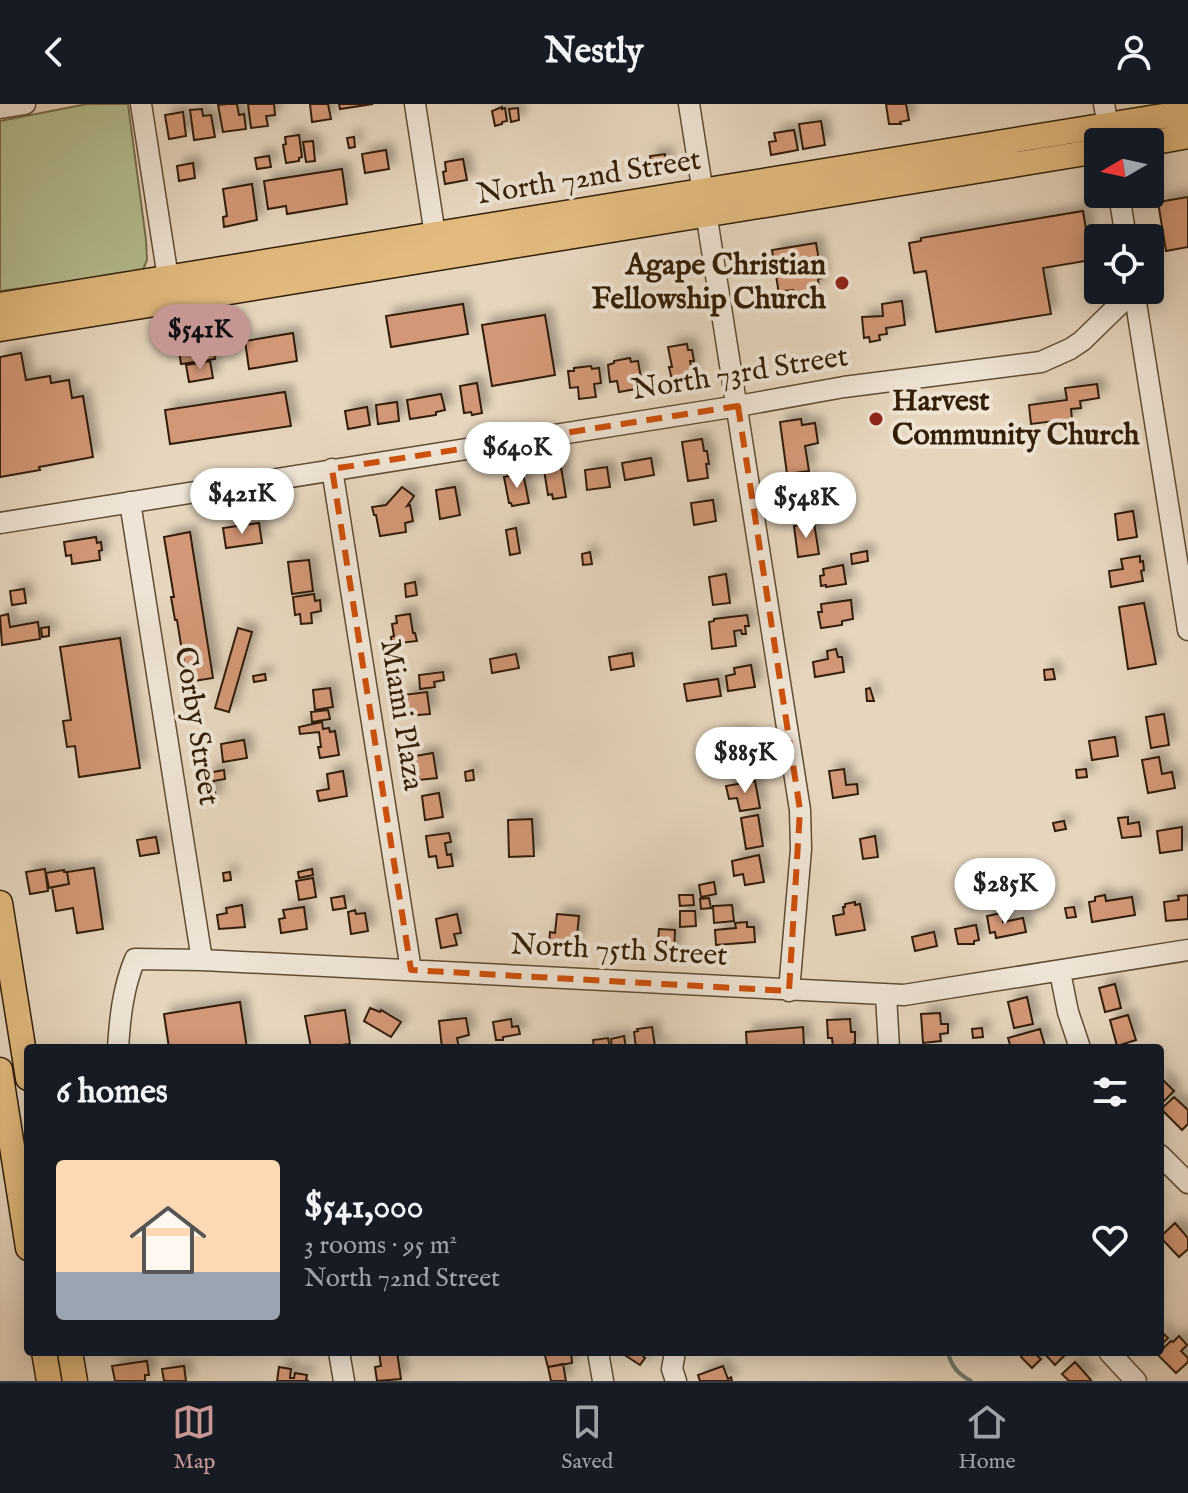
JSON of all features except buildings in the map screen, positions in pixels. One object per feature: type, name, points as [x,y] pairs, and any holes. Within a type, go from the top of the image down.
[{"type":"main road","name":"North 72nd Street","points":[[0,329],[705,203],[1107,124],[1188,112]]},
{"type":"main road","points":[[1164,140],[1188,136]]},
{"type":"main road","name":"North 72nd Street","points":[[0,305],[435,235],[1084,153]]},
{"type":"main road","points":[[0,903],[24,1053]]},
{"type":"main road","points":[[0,1070],[23,1183]]},
{"type":"main road","points":[[45,1356],[49,1381]]},
{"type":"main road","points":[[71,1356],[75,1381]]},
{"type":"street","points":[[0,108],[25,104]]},
{"type":"street","points":[[141,104],[168,278]]},
{"type":"street","points":[[415,104],[435,235]]},
{"type":"street","points":[[689,104],[800,810],[801,849],[789,991]]},
{"type":"street","name":"North 73rd Street","points":[[0,523],[858,385],[1041,362],[1082,341],[1120,304]]},
{"type":"street","points":[[1137,304],[1188,630]]},
{"type":"street","name":"Miami Plaza","points":[[332,469],[411,970]]},
{"type":"street","name":"Corby Street","points":[[130,502],[202,960]]},
{"type":"street","name":"North 75th Street","points":[[118,1044],[126,980],[135,959],[886,995],[923,993],[1188,950]]},
{"type":"street","points":[[1060,972],[1079,1044]]},
{"type":"street","points":[[886,995],[889,1044]]},
{"type":"street","points":[[1164,1159],[1188,1183]]},
{"type":"street","points":[[340,1356],[344,1381]]},
{"type":"street","points":[[599,1356],[603,1381]]},
{"type":"street","points":[[674,1356],[672,1369],[676,1381]]},
{"type":"street","points":[[1113,1356],[1136,1381]]},
{"type":"highlighted area","points":[[738,406],[800,810],[789,991],[411,970],[332,469]]},
{"type":"green space","points":[[87,104],[128,104],[146,240],[147,260],[142,272],[0,291],[0,121]]},
{"type":"waterway","points":[[949,1356],[956,1369],[971,1381]]},
{"type":"place","name":"Agape Christian Fellowship Church","points":[[842,283]]},
{"type":"place","name":"Harvest Community Church","points":[[876,419]]}]
